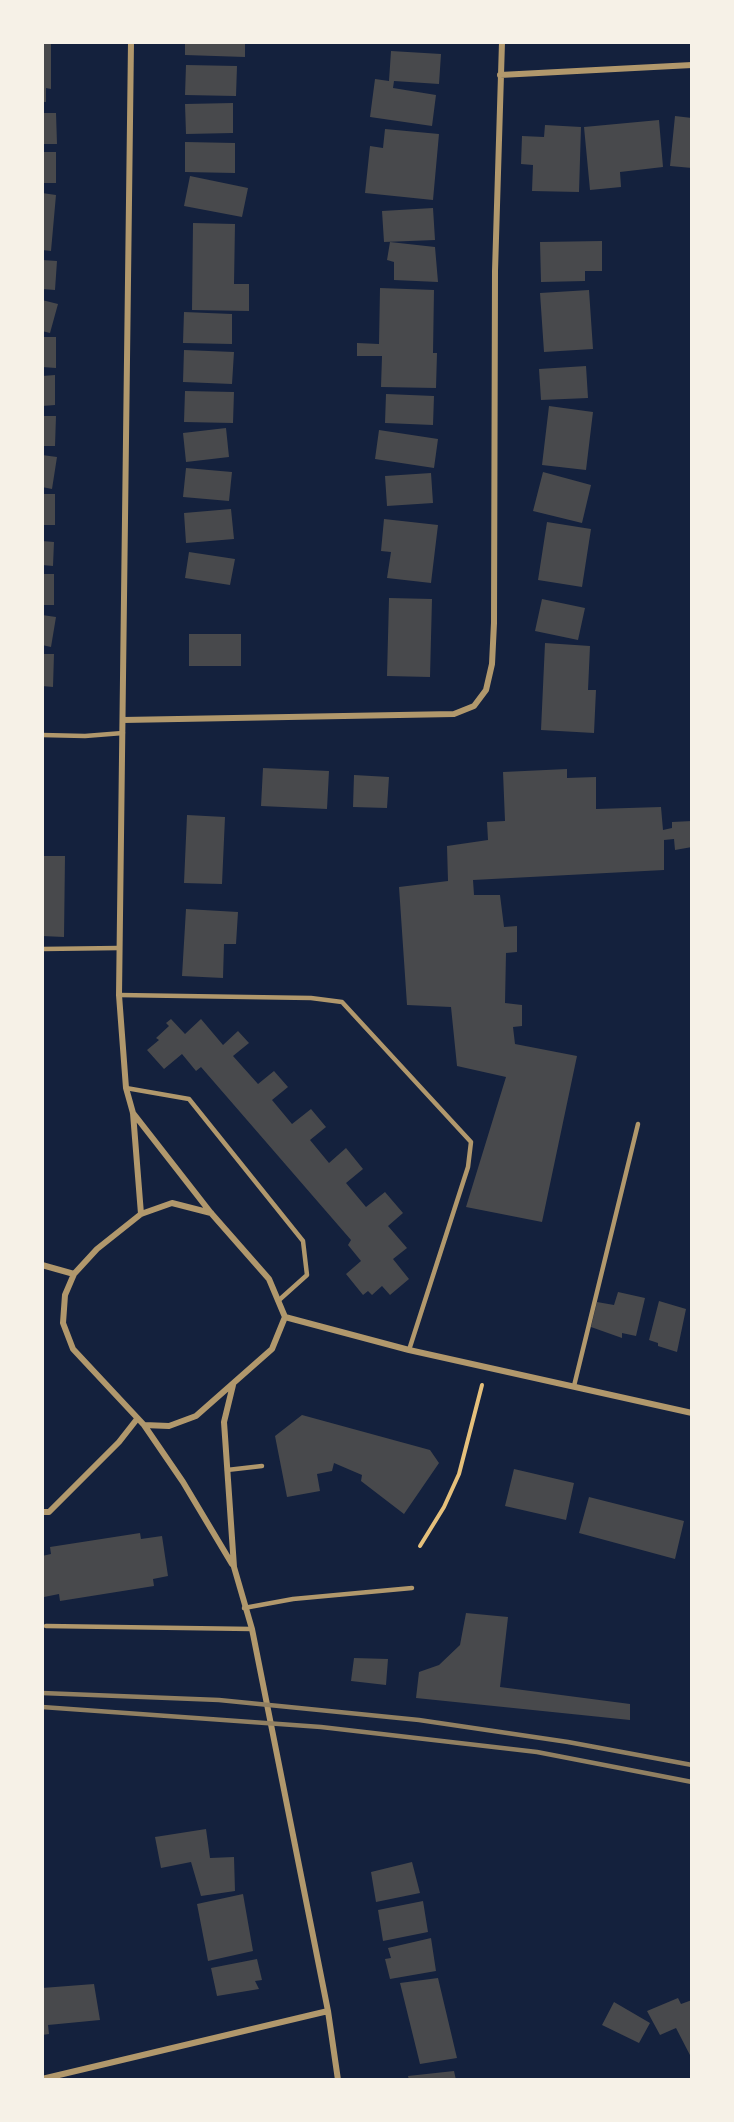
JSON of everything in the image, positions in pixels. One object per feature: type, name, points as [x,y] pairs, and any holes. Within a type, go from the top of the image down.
[{"type":"street","points":[[131,42],[119,996],[126,1088],[133,1113],[141,1214]]},
{"type":"street","points":[[123,720],[454,714],[474,706],[486,690],[492,664],[494,623],[495,271],[502,42]]},
{"type":"street","points":[[500,75],[692,65]]},
{"type":"street","points":[[133,1113],[211,1213],[269,1279],[285,1317],[272,1348],[196,1416],[169,1426],[144,1425]]},
{"type":"street","points":[[211,1213],[172,1203],[141,1214],[98,1249],[74,1274],[65,1295],[63,1323],[73,1349],[144,1425],[183,1482],[234,1567]]},
{"type":"street","points":[[42,1265],[74,1274]]},
{"type":"street","points":[[285,1317],[409,1350],[692,1413]]},
{"type":"street","points":[[233,1383],[224,1422],[234,1567],[244,1608],[252,1629],[328,2012],[338,2080]]},
{"type":"street","points":[[42,1512],[49,1512],[119,1442],[136,1419]]},
{"type":"street","points":[[42,2079],[328,2012]]},
{"type":"lane","points":[[42,735],[85,736],[123,733]]},
{"type":"lane","points":[[42,949],[119,948]]},
{"type":"lane","points":[[119,996],[311,998],[342,1002],[471,1142],[468,1167],[409,1350]]},
{"type":"lane","points":[[126,1088],[189,1100],[303,1241],[307,1275],[278,1301]]},
{"type":"lane","points":[[574,1386],[638,1124]]},
{"type":"lane","points":[[227,1470],[262,1466]]},
{"type":"lane","points":[[244,1608],[293,1599],[412,1588]]},
{"type":"lane","points":[[46,1626],[252,1629]]},
{"type":"path","points":[[420,1546],[444,1507],[459,1473],[487,1367]]},
{"type":"building","points":[[42,42],[51,42],[51,89],[46,88],[46,102],[42,102]]},
{"type":"building","points":[[185,42],[245,42],[245,57],[185,55]]},
{"type":"building","points":[[391,51],[441,54],[439,84],[394,81],[393,88],[436,95],[432,126],[370,117],[375,79],[389,81]]},
{"type":"building","points":[[186,65],[237,66],[236,96],[185,95]]},
{"type":"building","points":[[233,103],[233,133],[186,134],[185,104]]},
{"type":"building","points":[[42,113],[56,113],[57,144],[42,144]]},
{"type":"building","points":[[675,116],[692,118],[692,168],[670,166]]},
{"type":"building","points":[[659,120],[663,167],[620,172],[621,187],[590,190],[584,127]]},
{"type":"building","points":[[545,125],[581,127],[579,192],[532,191],[533,165],[521,164],[522,136],[544,137]]},
{"type":"building","points":[[385,129],[439,134],[433,200],[365,193],[370,146],[383,148]]},
{"type":"building","points":[[185,142],[235,143],[235,173],[185,172]]},
{"type":"building","points":[[42,152],[56,152],[56,183],[42,183]]},
{"type":"building","points":[[190,176],[248,188],[242,217],[184,206]]},
{"type":"building","points":[[42,193],[56,195],[51,251],[42,250]]},
{"type":"building","points":[[433,208],[435,240],[384,242],[382,211]]},
{"type":"building","points":[[193,223],[235,224],[234,284],[249,284],[249,311],[192,310]]},
{"type":"building","points":[[602,241],[602,271],[585,271],[585,281],[541,282],[540,242]]},
{"type":"building","points":[[390,242],[435,247],[438,282],[394,280],[394,262],[387,260]]},
{"type":"building","points":[[42,260],[57,261],[55,290],[42,289]]},
{"type":"building","points":[[380,288],[434,290],[433,353],[437,353],[436,388],[381,387],[382,356],[357,356],[357,343],[379,344]]},
{"type":"building","points":[[589,290],[593,349],[544,352],[540,293]]},
{"type":"building","points":[[42,300],[58,304],[50,333],[42,331]]},
{"type":"building","points":[[184,312],[232,314],[232,344],[183,343]]},
{"type":"building","points":[[42,337],[56,337],[56,368],[42,367]]},
{"type":"building","points":[[184,350],[234,352],[232,384],[183,382]]},
{"type":"building","points":[[586,366],[588,398],[541,400],[539,369]]},
{"type":"building","points":[[55,375],[55,405],[42,406],[42,376]]},
{"type":"building","points":[[185,391],[234,392],[233,423],[184,422]]},
{"type":"building","points":[[386,394],[434,396],[433,425],[385,423]]},
{"type":"building","points":[[549,406],[593,412],[586,470],[542,465]]},
{"type":"building","points":[[42,416],[56,416],[55,446],[42,446]]},
{"type":"building","points":[[226,428],[229,457],[186,462],[183,433]]},
{"type":"building","points":[[379,430],[438,439],[434,468],[375,459]]},
{"type":"building","points":[[42,455],[57,457],[52,489],[42,487]]},
{"type":"building","points":[[186,468],[232,472],[229,501],[183,497]]},
{"type":"building","points":[[543,472],[591,485],[582,523],[533,511]]},
{"type":"building","points":[[431,473],[433,503],[387,506],[385,476]]},
{"type":"building","points":[[42,494],[55,494],[55,525],[42,525]]},
{"type":"building","points":[[231,509],[234,539],[186,543],[184,513]]},
{"type":"building","points":[[384,519],[438,525],[431,583],[387,578],[391,552],[381,551]]},
{"type":"building","points":[[547,522],[591,529],[582,587],[538,580]]},
{"type":"building","points":[[42,541],[54,542],[53,566],[42,565]]},
{"type":"building","points":[[189,552],[235,559],[230,585],[185,578]]},
{"type":"building","points":[[42,574],[54,574],[54,605],[42,605]]},
{"type":"building","points":[[389,598],[432,599],[430,677],[387,676]]},
{"type":"building","points":[[542,599],[585,608],[578,640],[535,631]]},
{"type":"building","points":[[42,615],[56,617],[51,647],[42,645]]},
{"type":"building","points":[[189,634],[241,634],[241,666],[189,666]]},
{"type":"building","points":[[545,643],[590,646],[588,690],[596,690],[594,733],[541,730]]},
{"type":"building","points":[[42,654],[54,654],[53,687],[42,686]]},
{"type":"building","points":[[263,768],[329,771],[327,809],[261,806]]},
{"type":"building","points":[[567,769],[567,778],[596,777],[596,809],[661,807],[663,830],[672,828],[672,822],[692,821],[692,847],[675,850],[674,839],[664,840],[664,870],[473,880],[474,895],[500,895],[504,927],[517,926],[517,952],[506,953],[505,1003],[522,1005],[522,1026],[513,1027],[515,1044],[577,1056],[542,1222],[466,1207],[506,1077],[457,1066],[451,1007],[407,1005],[399,887],[448,881],[447,846],[488,840],[487,822],[505,821],[503,772]]},
{"type":"building","points":[[354,775],[389,777],[387,808],[353,807]]},
{"type":"building","points":[[187,815],[225,817],[222,884],[184,883]]},
{"type":"building","points":[[42,856],[65,856],[64,937],[42,936]]},
{"type":"building","points":[[186,909],[238,912],[236,944],[224,944],[223,978],[182,976]]},
{"type":"building","points":[[171,1019],[185,1034],[201,1019],[223,1045],[238,1031],[249,1043],[233,1056],[258,1084],[274,1071],[288,1087],[272,1100],[292,1124],[311,1109],[326,1127],[310,1140],[329,1163],[346,1148],[363,1169],[346,1183],[366,1207],[385,1192],[403,1213],[388,1226],[407,1248],[393,1259],[409,1279],[390,1295],[382,1286],[372,1295],[368,1291],[363,1295],[346,1274],[361,1261],[348,1245],[351,1240],[201,1067],[196,1071],[182,1054],[164,1069],[147,1050],[159,1040],[156,1038],[169,1026],[166,1023]]},
{"type":"building","points":[[618,1292],[645,1298],[636,1336],[622,1333],[622,1338],[591,1327],[597,1302],[614,1305]]},
{"type":"building","points":[[659,1301],[686,1309],[677,1352],[658,1346],[658,1343],[649,1340]]},
{"type":"building","points":[[302,1415],[430,1450],[439,1463],[404,1514],[361,1481],[362,1475],[334,1463],[332,1471],[317,1474],[320,1491],[287,1497],[275,1436]]},
{"type":"building","points":[[514,1469],[574,1483],[566,1520],[505,1506]]},
{"type":"building","points":[[589,1497],[684,1521],[675,1559],[579,1533]]},
{"type":"building","points":[[140,1533],[141,1539],[162,1536],[168,1576],[153,1579],[154,1586],[60,1601],[59,1594],[44,1597],[42,1556],[51,1554],[50,1547]]},
{"type":"building","points":[[466,1613],[508,1617],[500,1687],[630,1704],[630,1720],[416,1698],[419,1672],[439,1665],[460,1645]]},
{"type":"building","points":[[354,1658],[388,1659],[386,1685],[351,1681]]},
{"type":"building","points":[[206,1829],[210,1858],[234,1857],[235,1891],[201,1896],[191,1862],[161,1868],[155,1837]]},
{"type":"building","points":[[412,1862],[420,1893],[376,1902],[371,1872]]},
{"type":"building","points":[[243,1894],[253,1951],[208,1961],[197,1904]]},
{"type":"building","points":[[423,1901],[428,1932],[383,1941],[378,1910]]},
{"type":"building","points":[[431,1938],[436,1971],[390,1979],[385,1959],[391,1958],[388,1948]]},
{"type":"building","points":[[257,1959],[262,1980],[255,1981],[259,1989],[217,1996],[211,1968]]},
{"type":"building","points":[[438,1978],[457,2058],[420,2064],[400,1983]]},
{"type":"building","points":[[94,1984],[100,2020],[48,2025],[49,2034],[42,2035],[42,1988]]},
{"type":"building","points":[[678,1998],[681,2004],[692,2000],[692,2059],[676,2028],[660,2035],[647,2011]]},
{"type":"building","points":[[614,2002],[650,2023],[639,2043],[602,2025]]},
{"type":"building","points":[[454,2071],[456,2080],[409,2080],[408,2076]]},
{"type":"railway","points":[[42,1693],[219,1700],[419,1720],[568,1742],[692,1765]]},
{"type":"railway","points":[[42,1707],[321,1727],[537,1752],[692,1782]]}]
